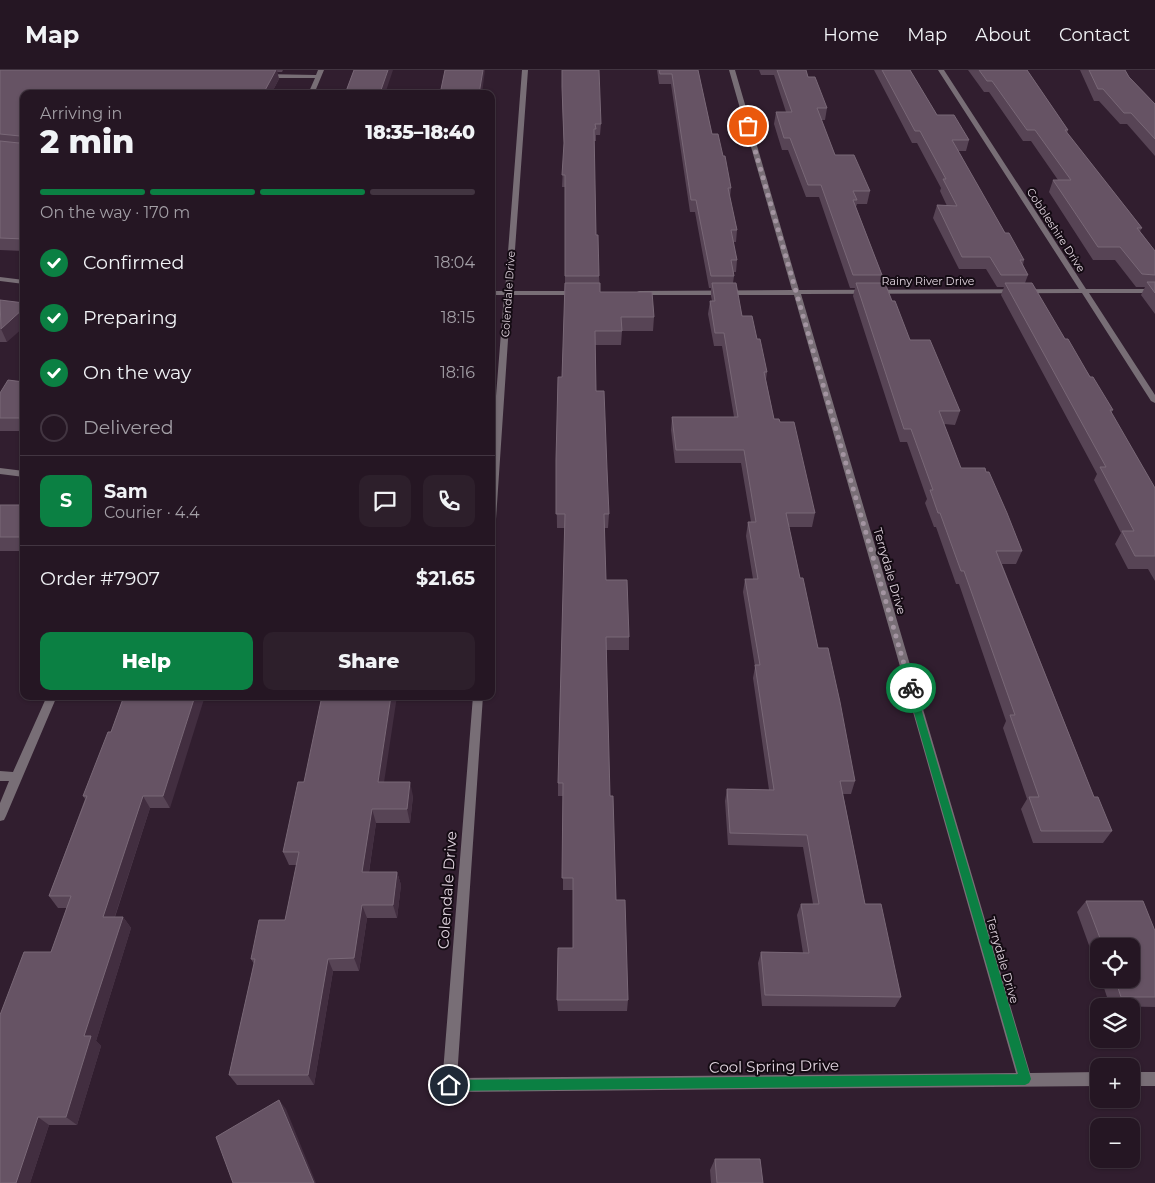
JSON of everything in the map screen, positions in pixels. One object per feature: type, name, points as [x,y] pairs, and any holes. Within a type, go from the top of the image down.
[{"type":"street","points":[[313,90],[321,70]]},
{"type":"street","name":"Colendale Drive","points":[[495,466],[525,70]]},
{"type":"street","name":"Terrydale Drive","points":[[732,70],[1025,1079]]},
{"type":"street","name":"Cobbleshire Drive","points":[[941,70],[1155,401]]},
{"type":"street","points":[[261,76],[318,77]]},
{"type":"street","points":[[0,279],[20,282]]},
{"type":"street","name":"Rainy River Drive","points":[[627,293],[1155,291]]},
{"type":"street","points":[[495,293],[588,293]]},
{"type":"street","points":[[0,471],[20,474]]},
{"type":"street","points":[[0,816],[50,700]]},
{"type":"street","name":"Colendale Drive","points":[[449,1085],[478,700]]},
{"type":"street","points":[[0,776],[17,776]]},
{"type":"street","name":"Cool Spring Drive","points":[[449,1085],[1090,1079]]},
{"type":"street","points":[[1140,1079],[1155,1079]]},
{"type":"building","points":[[0,70],[276,70],[265,90],[20,90],[20,136],[0,134]]},
{"type":"building","points":[[354,70],[388,70],[381,90],[346,90]]},
{"type":"building","points":[[445,70],[483,70],[480,90],[441,90]]},
{"type":"building","points":[[562,70],[599,70],[601,124],[595,124],[596,129],[594,129],[596,235],[598,235],[599,276],[565,276],[565,175],[562,175],[564,143]]},
{"type":"building","points":[[659,70],[698,70],[712,134],[718,134],[723,156],[725,156],[731,188],[728,188],[737,230],[731,230],[737,260],[731,260],[734,276],[711,276],[696,200],[691,200],[672,74],[660,74]]},
{"type":"building","points":[[777,70],[806,70],[808,77],[815,77],[827,108],[817,108],[835,155],[854,155],[870,191],[853,191],[857,200],[853,200],[882,275],[853,275],[821,185],[808,185],[790,138],[784,138],[776,112],[792,112]]},
{"type":"building","points":[[882,70],[910,70],[937,115],[954,115],[969,140],[952,140],[1005,233],[1009,233],[1024,260],[1020,260],[1028,275],[1001,275],[990,257],[962,257],[937,205],[957,206],[943,179],[946,179],[920,131],[915,131]]},
{"type":"building","points":[[979,70],[1027,70],[1068,130],[1065,130],[1142,228],[1137,228],[1155,251],[1155,275],[1142,274],[1120,247],[1098,247],[1053,180],[1071,180],[1035,130],[1027,130],[992,81],[987,81]]},
{"type":"building","points":[[1089,70],[1125,70],[1129,77],[1155,104],[1155,139],[1131,113],[1124,113],[1103,89],[1098,89]]},
{"type":"building","points":[[20,140],[20,239],[0,238],[0,141],[19,143]]},
{"type":"building","points":[[1147,282],[1155,282],[1155,293]]},
{"type":"building","points":[[565,283],[600,283],[600,292],[652,292],[654,317],[621,317],[622,331],[595,331],[596,391],[604,391],[609,514],[604,514],[606,580],[627,580],[629,637],[606,637],[610,796],[613,796],[616,900],[625,900],[628,1000],[557,1000],[558,948],[573,948],[573,878],[562,878],[563,783],[558,783],[565,514],[556,514],[556,460],[558,377],[562,377]]},
{"type":"building","points":[[712,283],[736,283],[742,316],[752,316],[757,339],[760,339],[767,372],[764,372],[774,419],[779,419],[780,422],[794,422],[815,513],[786,513],[800,578],[803,578],[818,648],[828,648],[840,702],[855,781],[840,781],[865,904],[881,904],[901,997],[765,995],[761,952],[809,953],[801,904],[819,904],[807,835],[730,833],[727,789],[774,790],[755,665],[760,665],[745,579],[758,579],[748,522],[756,522],[744,450],[676,450],[672,417],[738,417],[724,333],[715,333],[710,301],[715,301]]},
{"type":"building","points":[[856,283],[885,283],[892,301],[895,301],[910,340],[930,340],[960,411],[939,411],[961,468],[985,468],[986,472],[989,472],[1007,513],[1022,551],[996,551],[1094,797],[1098,797],[1112,831],[1041,831],[1029,797],[1039,797],[1010,715],[1015,715],[964,571],[961,571],[940,513],[938,513],[930,490],[933,490],[911,429],[904,429]]},
{"type":"building","points":[[1005,283],[1032,283],[1065,339],[1068,339],[1090,377],[1093,377],[1113,410],[1110,410],[1155,488],[1155,556],[1135,556],[1122,531],[1134,531],[1100,467],[1106,467]]},
{"type":"building","points":[[0,300],[20,302],[20,312],[1,329]]},
{"type":"building","points":[[8,380],[20,382],[20,418],[0,418],[0,393]]},
{"type":"building","points":[[0,505],[20,505],[20,537],[0,537]]},
{"type":"building","points":[[123,700],[194,700],[163,796],[143,796],[103,917],[123,917],[84,1036],[91,1036],[66,1117],[38,1117],[16,1183],[0,1183],[0,1015],[24,952],[51,952],[71,896],[49,896],[87,796],[83,796],[108,732],[111,732]]},
{"type":"building","points":[[321,700],[390,700],[378,782],[410,782],[407,809],[372,809],[362,872],[397,872],[393,905],[362,905],[354,958],[328,959],[308,1075],[229,1075],[255,959],[251,959],[259,920],[285,920],[299,852],[283,852],[298,782],[304,782]]},
{"type":"building","points":[[1086,901],[1143,901],[1155,931],[1155,997],[1121,997],[1118,988],[1140,988],[1140,938],[1100,938]]},
{"type":"building","points":[[279,1100],[314,1183],[233,1183],[216,1137]]},
{"type":"building","points":[[715,1159],[760,1159],[763,1183],[717,1183]]},
{"type":"way so far","points":[[748,126],[911,688]]},
{"type":"route","points":[[449,1085],[1025,1079],[911,688]]}]
